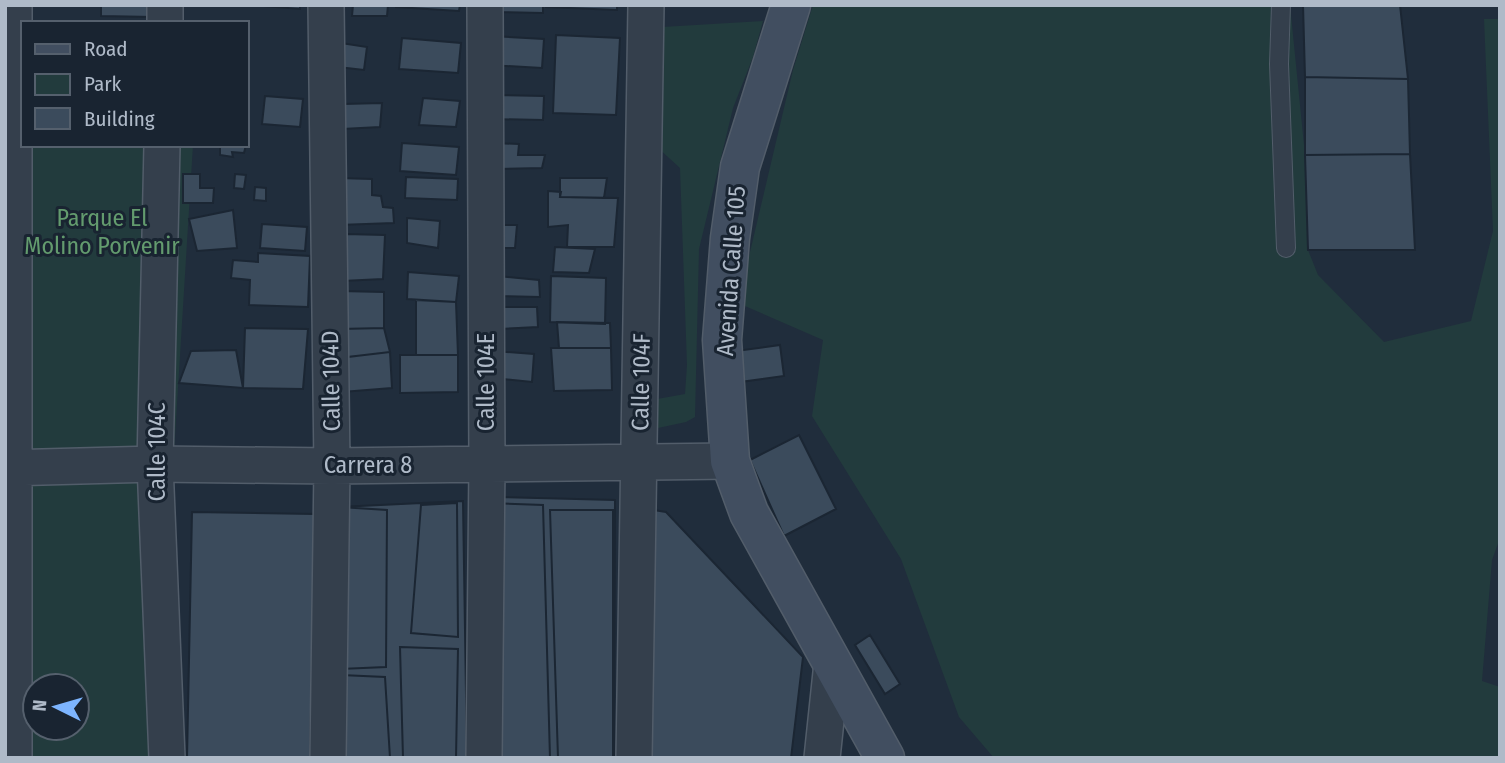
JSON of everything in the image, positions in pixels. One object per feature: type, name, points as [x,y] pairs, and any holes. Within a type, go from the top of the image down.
[{"type":"main road","name":"Avenida Calle 105","points":[[792,5],[740,167],[730,238],[722,340],[730,461],[749,513],[885,758]]},
{"type":"street","points":[[14,5],[10,468],[14,758]]},
{"type":"street","name":"Calle 104D","points":[[326,5],[332,466],[328,758]]},
{"type":"street","name":"Calle 104E","points":[[484,758],[487,464],[485,5]]},
{"type":"street","name":"Calle 104F","points":[[634,758],[646,5]]},
{"type":"street","name":"Calle 104C","points":[[162,147],[155,464],[167,758]]},
{"type":"street","name":"Carrera 8","points":[[10,468],[155,464],[332,466],[730,461]]},
{"type":"street","points":[[822,758],[832,663]]},
{"type":"lane","points":[[1281,5],[1279,64],[1286,248]]},
{"type":"green space","points":[[813,5],[1290,5],[1305,155],[1308,250],[1318,275],[1384,342],[1471,321],[1493,231],[1484,19],[1500,19],[1500,538],[1492,560],[1482,681],[1500,687],[1500,758],[994,758],[959,717],[901,559],[812,416],[823,340],[738,303],[793,70]]},
{"type":"green space","points":[[763,21],[753,57],[733,108],[699,249],[695,417],[686,422],[658,428],[657,399],[685,394],[687,365],[680,168],[657,147],[662,27]]},
{"type":"green space","name":"Parque El Molino Porvenir","points":[[23,147],[193,147],[173,469],[174,758],[14,758]]},
{"type":"building","points":[[101,5],[153,5],[153,17],[101,16]]},
{"type":"building","points":[[251,5],[300,5],[300,9]]},
{"type":"building","points":[[353,5],[388,5],[387,16],[352,16]]},
{"type":"building","points":[[396,5],[460,5],[459,11]]},
{"type":"building","points":[[493,5],[543,5],[543,13],[492,12]]},
{"type":"building","points":[[617,5],[617,10],[546,7]]},
{"type":"building","points":[[1303,5],[1400,5],[1408,79],[1305,77]]},
{"type":"building","points":[[556,35],[620,38],[616,115],[553,113]]},
{"type":"building","points":[[490,36],[544,39],[542,68],[489,65]]},
{"type":"building","points":[[402,38],[461,43],[458,73],[399,69]]},
{"type":"building","points":[[341,43],[367,47],[364,70],[338,67]]},
{"type":"building","points":[[1305,77],[1408,79],[1410,154],[1305,155]]},
{"type":"building","points":[[490,95],[544,96],[543,120],[490,119]]},
{"type":"building","points":[[265,96],[303,99],[300,127],[262,124]]},
{"type":"building","points":[[423,98],[460,101],[456,127],[419,125]]},
{"type":"building","points":[[382,103],[380,127],[342,129],[343,104]]},
{"type":"building","points":[[402,143],[459,147],[456,175],[400,171]]},
{"type":"building","points":[[494,143],[519,144],[518,155],[545,155],[542,168],[494,169]]},
{"type":"building","points":[[220,147],[246,147],[244,153],[232,152],[233,157],[220,155]]},
{"type":"building","points":[[1410,154],[1415,250],[1308,250],[1305,155]]},
{"type":"building","points":[[183,174],[200,174],[200,188],[214,188],[213,203],[183,203]]},
{"type":"building","points":[[235,174],[246,175],[244,189],[234,188]]},
{"type":"building","points":[[406,177],[458,179],[457,200],[405,198]]},
{"type":"building","points":[[338,178],[372,179],[372,195],[381,196],[383,207],[393,208],[394,223],[338,225]]},
{"type":"building","points":[[560,178],[607,178],[604,198],[560,197]]},
{"type":"building","points":[[255,187],[266,188],[266,201],[254,200]]},
{"type":"building","points":[[548,191],[561,192],[560,197],[618,198],[614,247],[567,247],[568,225],[548,227]]},
{"type":"building","points":[[233,210],[237,248],[197,251],[189,219]]},
{"type":"building","points":[[407,218],[440,221],[438,248],[407,243]]},
{"type":"building","points":[[262,224],[307,227],[305,251],[260,248]]},
{"type":"building","points":[[495,225],[517,225],[515,248],[493,248]]},
{"type":"building","points":[[345,234],[385,235],[383,279],[342,281]]},
{"type":"building","points":[[555,247],[595,249],[589,273],[553,272]]},
{"type":"building","points":[[258,253],[310,256],[308,307],[249,305],[250,280],[231,278],[233,260],[258,262]]},
{"type":"building","points":[[408,272],[459,276],[456,302],[407,299]]},
{"type":"building","points":[[498,276],[539,280],[540,297],[496,296]]},
{"type":"building","points":[[551,276],[606,278],[605,324],[550,322]]},
{"type":"building","points":[[340,291],[384,292],[384,328],[340,329]]},
{"type":"building","points":[[416,300],[456,302],[458,355],[416,355]]},
{"type":"building","points":[[501,307],[537,307],[538,327],[499,329]]},
{"type":"building","points":[[557,322],[610,323],[611,348],[559,348]]},
{"type":"building","points":[[245,328],[308,329],[303,389],[243,388]]},
{"type":"building","points":[[384,328],[390,352],[339,358],[340,329]]},
{"type":"building","points":[[780,345],[784,376],[740,382],[736,351]]},
{"type":"building","points":[[551,348],[611,348],[612,390],[554,391]]},
{"type":"building","points":[[236,350],[243,388],[179,383],[191,351]]},
{"type":"building","points":[[493,351],[534,354],[532,382],[492,378]]},
{"type":"building","points":[[390,352],[392,388],[342,392],[339,358]]},
{"type":"building","points":[[400,355],[458,355],[458,392],[400,393]]},
{"type":"building","points":[[799,435],[836,509],[784,536],[750,460]]},
{"type":"building","points":[[501,497],[615,500],[614,758],[501,758]]},
{"type":"building","points":[[463,501],[467,758],[336,758],[339,507]]},
{"type":"building","points":[[457,503],[458,637],[411,633],[421,505]]},
{"type":"building","points":[[487,503],[543,505],[550,758],[493,758]]},
{"type":"building","points":[[340,507],[387,510],[386,667],[340,669]]},
{"type":"building","points":[[641,508],[666,512],[803,657],[791,758],[643,758]]},
{"type":"building","points":[[550,510],[613,510],[613,758],[558,758]]},
{"type":"building","points":[[192,512],[315,514],[310,758],[187,758]]},
{"type":"building","points":[[870,635],[900,684],[885,694],[855,645]]},
{"type":"building","points":[[400,647],[458,649],[456,758],[403,758]]},
{"type":"building","points":[[341,675],[385,677],[390,758],[341,758]]}]
